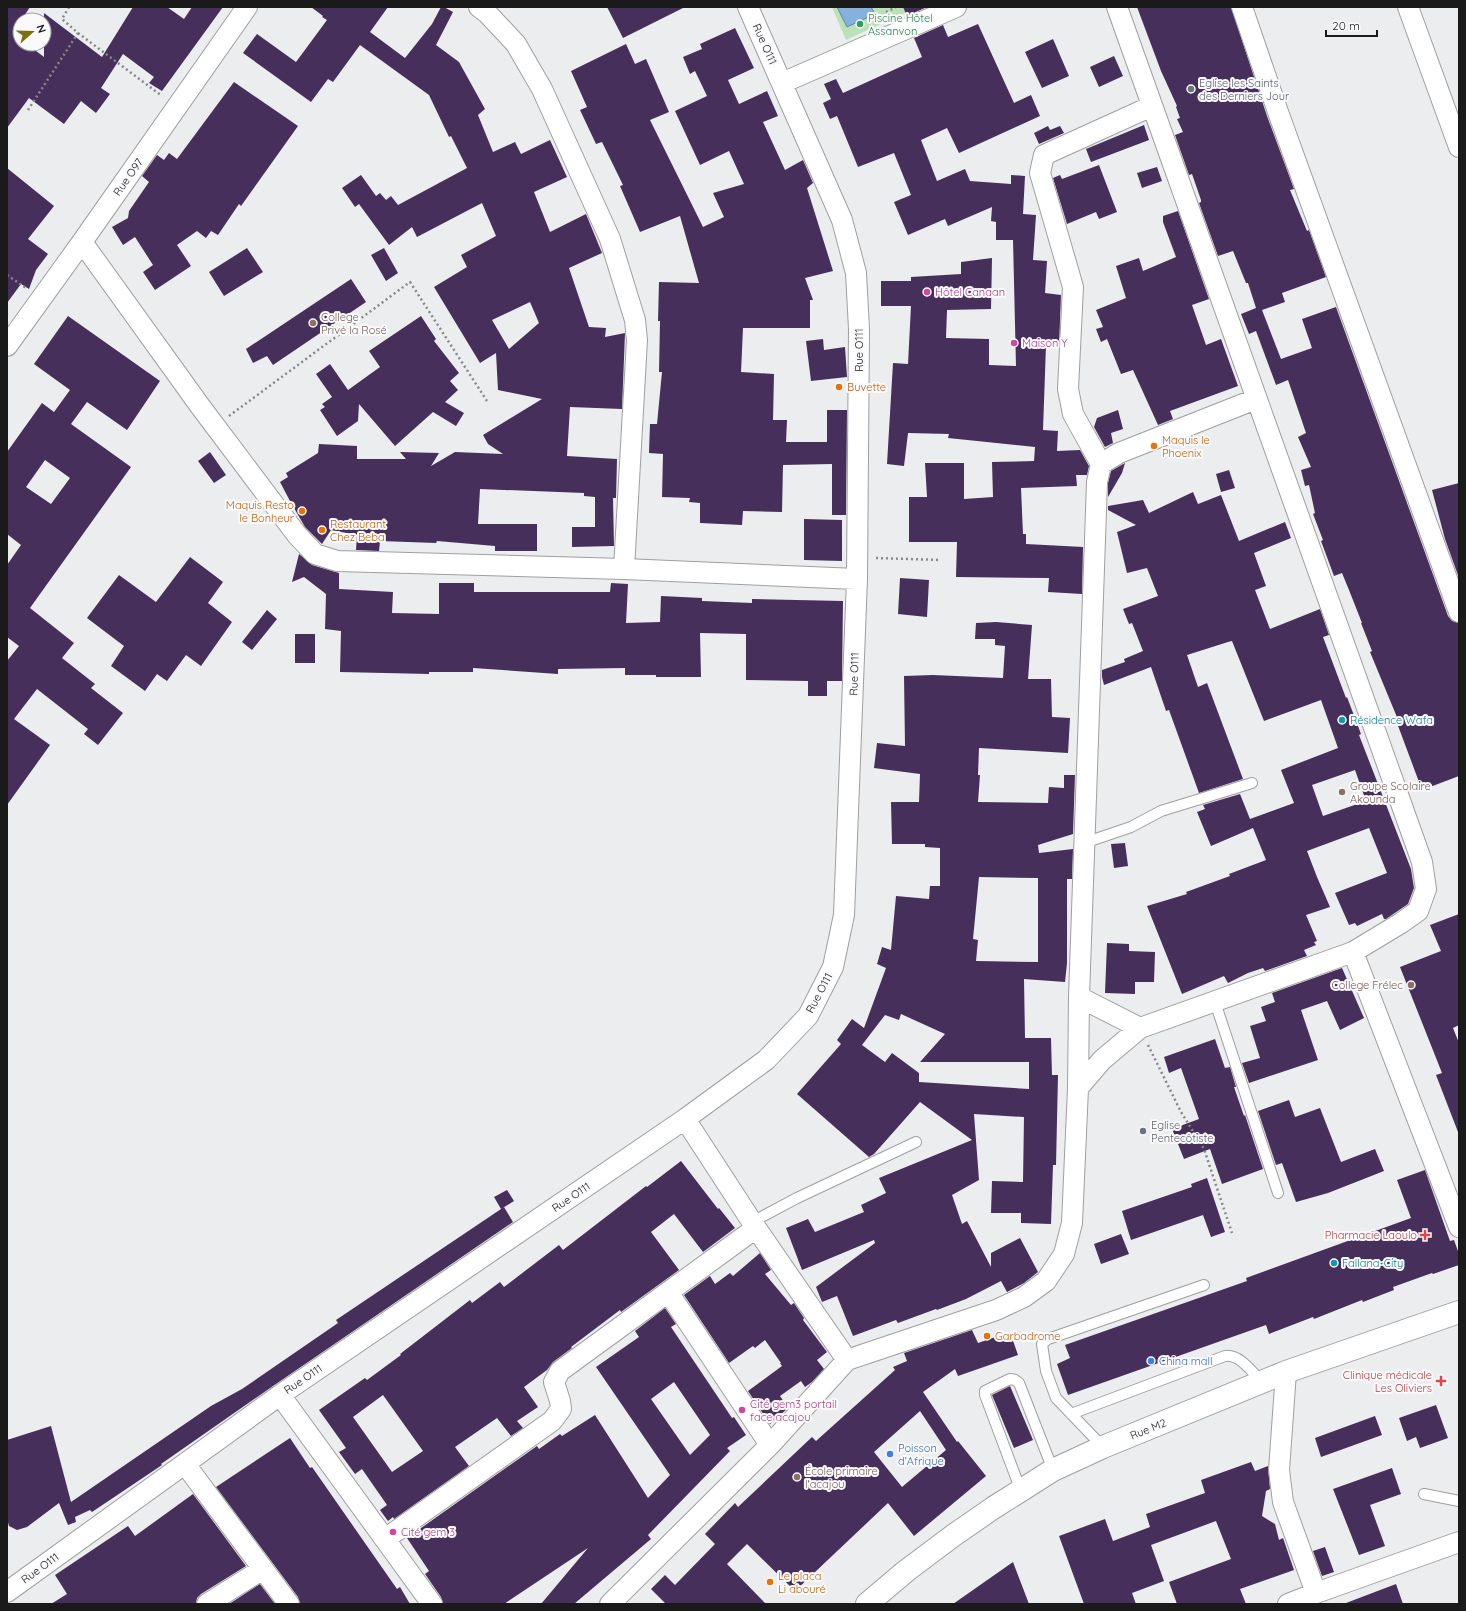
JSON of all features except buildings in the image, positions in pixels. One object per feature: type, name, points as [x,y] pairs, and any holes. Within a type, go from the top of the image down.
[{"type":"main road","name":"Rue M2","points":[[867,1604],[906,1571],[954,1535],[1053,1470],[1103,1447],[1286,1372],[1459,1312]]},
{"type":"street","name":"Rue O97","points":[[7,346],[177,108],[247,7]]},
{"type":"street","points":[[479,7],[487,13],[516,44],[542,89],[610,239],[635,320],[637,340],[624,569]]},
{"type":"street","name":"Rue O111","points":[[7,1592],[280,1395],[685,1119],[766,1060],[808,1016],[833,967],[844,915],[857,579],[859,329],[856,273],[842,220],[748,7]]},
{"type":"street","points":[[782,83],[956,7]]},
{"type":"street","points":[[1078,1088],[1102,1060],[1140,1028],[1353,952],[1418,911],[1426,889],[1422,862],[1116,7]]},
{"type":"street","points":[[1242,7],[1459,612]]},
{"type":"street","points":[[1408,7],[1459,147]]},
{"type":"street","points":[[610,1604],[770,1445],[847,1360],[996,1310],[1024,1297],[1046,1280],[1064,1254],[1072,1223],[1078,1088],[1079,997],[1097,482],[1101,464],[1073,414],[1068,389],[1074,300],[1073,287],[1040,173],[1044,155],[1152,106]]},
{"type":"street","points":[[82,242],[297,535],[315,554],[337,561],[624,569],[857,579]]},
{"type":"street","points":[[1101,464],[1119,453],[1256,399]]},
{"type":"street","points":[[1353,952],[1459,1227]]},
{"type":"street","points":[[1079,997],[1140,1028]]},
{"type":"street","points":[[685,1119],[754,1225],[847,1360]]},
{"type":"street","points":[[385,1539],[552,1421],[561,1409],[554,1382],[560,1371],[668,1292],[754,1225]]},
{"type":"street","points":[[668,1292],[770,1445]]},
{"type":"street","points":[[1286,1372],[1280,1470],[1283,1502],[1316,1593]]},
{"type":"street","points":[[280,1395],[432,1604]]},
{"type":"street","points":[[185,1464],[289,1604]]},
{"type":"street","points":[[1288,1604],[1459,1542]]},
{"type":"street","points":[[207,1604],[263,1569]]},
{"type":"lane","points":[[1084,843],[1131,827],[1160,811],[1252,784]]},
{"type":"lane","points":[[1215,1002],[1278,1193]]},
{"type":"lane","points":[[754,1225],[797,1198],[916,1142]]},
{"type":"lane","points":[[1103,1447],[1056,1398],[1046,1371],[1042,1344],[1048,1339],[1204,1285]]},
{"type":"lane","points":[[1071,1414],[1225,1356],[1231,1355],[1237,1358],[1262,1382]]},
{"type":"lane","points":[[1021,1491],[985,1395],[986,1391],[1010,1379],[1019,1383],[1053,1470]]},
{"type":"lane","points":[[1424,1494],[1459,1501]]},
{"type":"path","points":[[69,7],[62,18],[177,108]]},
{"type":"path","points":[[886,12],[896,7]]},
{"type":"path","points":[[28,110],[78,32]]},
{"type":"path","points":[[7,276],[41,299]]},
{"type":"path","points":[[216,426],[410,282],[487,401]]},
{"type":"path","points":[[857,558],[940,560]]},
{"type":"path","points":[[1140,1028],[1181,1112],[1204,1149],[1232,1233]]},
{"type":"green space","name":"Piscine Hôtel Assanvon","points":[[832,7],[918,7],[846,40]]},
{"type":"water","name":"Piscine Hôtel Assanvon","points":[[837,7],[871,7],[875,14],[847,27]]},
{"type":"place","name":"Piscine Hôtel Assanvon","points":[[860,24]]},
{"type":"place","name":"Eglise les Saints des Derniers Jour","points":[[1191,89]]},
{"type":"place","name":"Hôtel Canaan","points":[[927,292]]},
{"type":"place","name":"College Privé la Rosé","points":[[313,323]]},
{"type":"place","name":"Maison Y","points":[[1014,343]]},
{"type":"place","name":"Buvette","points":[[839,387]]},
{"type":"place","name":"Maquis le Phoenix","points":[[1154,446]]},
{"type":"place","name":"Maquis Resto le Bonheur","points":[[302,511]]},
{"type":"place","name":"Restaurant Chez Beba","points":[[322,530]]},
{"type":"place","name":"Résidence Wafa","points":[[1342,720]]},
{"type":"place","name":"Groupe Scolaire Akounda","points":[[1342,792]]},
{"type":"place","name":"College Frélec","points":[[1411,985]]},
{"type":"place","name":"Eglise Pentecôtiste","points":[[1143,1131]]},
{"type":"place","name":"Pharmacie Laoulo","points":[[1425,1235]]},
{"type":"place","name":"Fallana-City","points":[[1334,1263]]},
{"type":"place","name":"Garbadrome","points":[[987,1336]]},
{"type":"place","name":"China mall","points":[[1151,1361]]},
{"type":"place","name":"Clinique médicale Les Oliviers","points":[[1441,1381]]},
{"type":"place","name":"Cité gem3 portail face acajou","points":[[742,1410]]},
{"type":"place","name":"Poisson d’Afrique","points":[[890,1454]]},
{"type":"place","name":"École primaire l'acajou","points":[[797,1477]]},
{"type":"place","name":"Cité gem 3","points":[[393,1532]]},
{"type":"place","name":"Le placa Li abouré","points":[[770,1582]]}]
